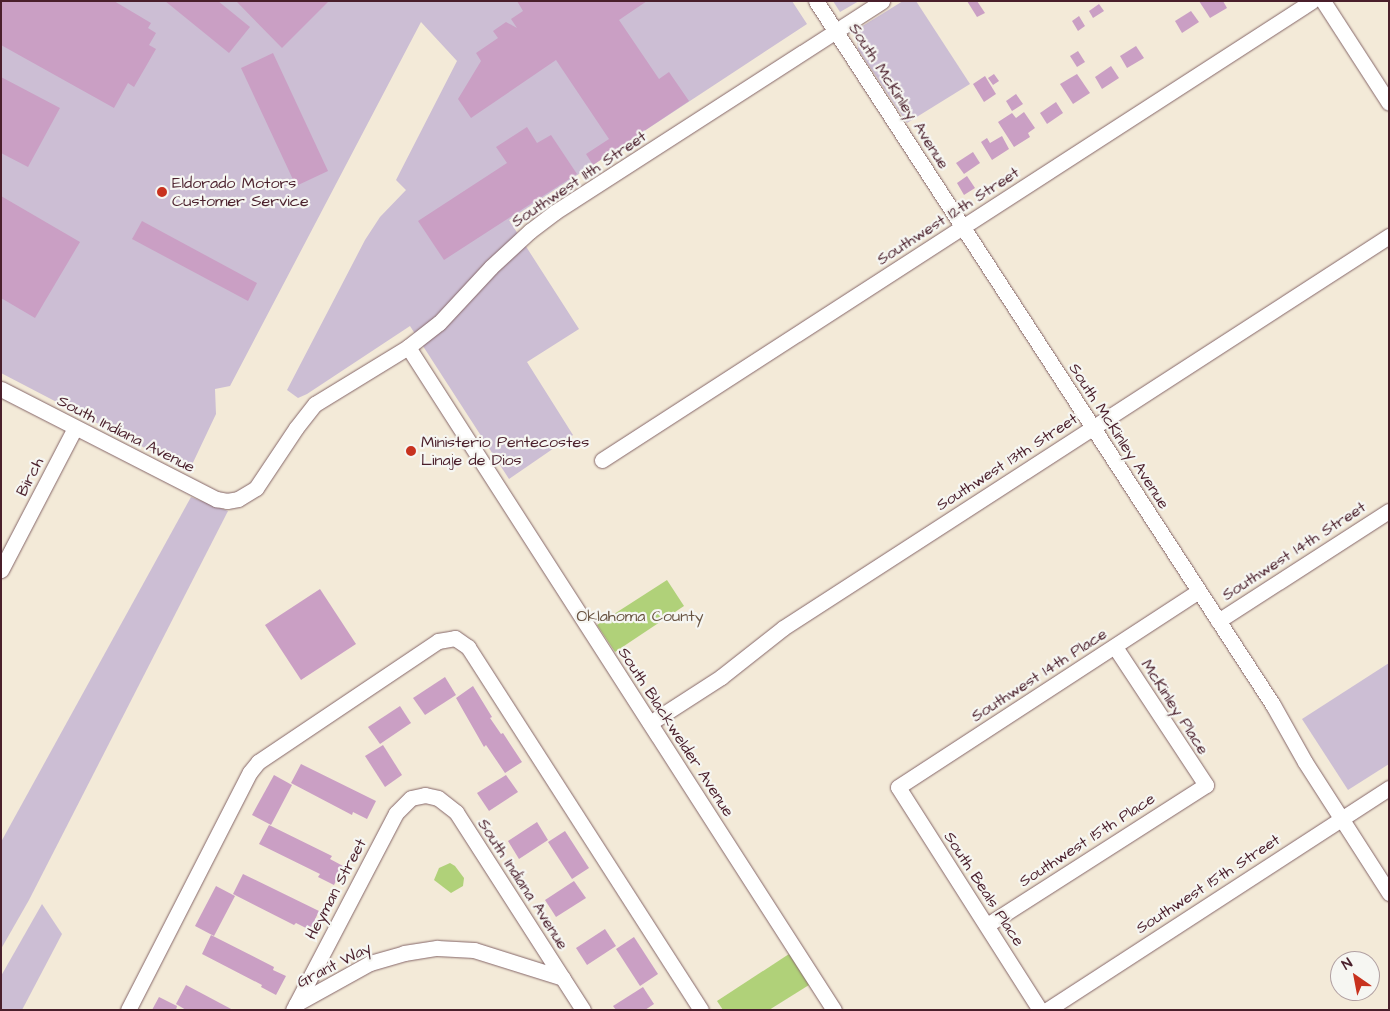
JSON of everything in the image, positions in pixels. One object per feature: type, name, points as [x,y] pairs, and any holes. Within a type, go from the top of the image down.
[{"type":"street","name":"South McKinley Avenue","points":[[816,1],[1200,591],[1389,893]]},
{"type":"street","name":"Southwest 11th Street","points":[[238,499],[256,488],[296,428],[315,404],[408,347],[439,323],[509,249],[555,212],[882,1]]},
{"type":"street","name":"Southwest 12th Street","points":[[602,460],[1312,1]]},
{"type":"street","points":[[1323,1],[1389,103]]},
{"type":"street","name":"Southwest 13th Street","points":[[650,723],[721,677],[783,628],[1389,236]]},
{"type":"street","name":"South Blackwelder Avenue","points":[[408,347],[834,1010]]},
{"type":"street","name":"South Indiana Avenue","points":[[1,389],[216,499],[227,501],[238,499]]},
{"type":"street","name":"Birch","points":[[1,570],[75,428]]},
{"type":"street","name":"Southwest 14th Street","points":[[1218,621],[1389,511]]},
{"type":"street","name":"Southwest 14th Place","points":[[898,787],[1200,591]]},
{"type":"street","points":[[128,1010],[250,772],[258,762],[438,641],[455,638],[468,647],[701,1010]]},
{"type":"street","name":"McKinley Place","points":[[1115,647],[1206,785]]},
{"type":"street","name":"Southwest 15th Place","points":[[987,925],[1206,785]]},
{"type":"street","name":"South Beals Place","points":[[898,787],[1040,1010]]},
{"type":"street","name":"Southwest 15th Street","points":[[1047,1010],[1389,788]]},
{"type":"street","name":"South Indiana Avenue","points":[[420,795],[438,798],[456,812],[583,1010]]},
{"type":"street","name":"Heyman Street","points":[[295,1007],[396,813],[404,803],[420,795]]},
{"type":"street","name":"Grant Way","points":[[295,1007],[370,963],[404,953],[437,948],[474,950],[563,978]]},
{"type":"shaded area","points":[[1,1],[792,1],[807,24],[509,220],[579,329],[527,362],[573,435],[509,479],[410,326],[307,394],[298,398],[287,390],[365,240],[380,217],[406,190],[396,180],[457,61],[421,22],[230,386],[215,389],[216,414],[189,471],[1,373]]},
{"type":"shaded area","points":[[833,1],[859,1],[840,12]]},
{"type":"shaded area","points":[[903,1],[916,1],[970,84],[907,123],[858,49],[856,30]]},
{"type":"shaded area","points":[[191,497],[228,511],[29,900],[1,949],[1,842]]},
{"type":"shaded area","points":[[1389,663],[1389,764],[1348,790],[1302,719]]},
{"type":"shaded area","points":[[42,904],[62,934],[22,1010],[1,1010],[1,976]]},
{"type":"green space","name":"Oklahoma County","points":[[667,580],[684,606],[615,652],[597,625]]},
{"type":"green space","points":[[450,863],[455,866],[464,878],[463,886],[451,893],[434,880],[439,868]]},
{"type":"green space","points":[[789,954],[809,985],[769,1010],[723,1010],[717,1001]]},
{"type":"building","points":[[1,1],[114,1],[151,23],[148,28],[156,33],[149,45],[156,49],[134,87],[128,83],[114,108],[1,45]]},
{"type":"building","points":[[165,1],[218,1],[250,27],[229,53]]},
{"type":"building","points":[[236,1],[329,1],[282,48]]},
{"type":"building","points":[[517,1],[647,1],[619,20],[659,79],[669,72],[689,101],[593,165],[586,154],[609,139],[556,60],[471,118],[458,99],[481,61],[476,53],[498,38],[493,31],[506,22],[517,28],[511,19],[523,11]]},
{"type":"building","points":[[967,1],[977,1],[985,13],[977,17]]},
{"type":"building","points":[[1199,1],[1223,1],[1227,8],[1210,18]]},
{"type":"building","points":[[1099,4],[1104,11],[1093,18],[1089,11]]},
{"type":"building","points":[[1191,11],[1199,22],[1182,33],[1175,21]]},
{"type":"building","points":[[1079,16],[1085,26],[1078,31],[1072,21]]},
{"type":"building","points":[[1136,46],[1144,58],[1127,68],[1120,56]]},
{"type":"building","points":[[1078,51],[1085,62],[1077,67],[1070,56]]},
{"type":"building","points":[[273,53],[328,171],[296,186],[241,68]]},
{"type":"building","points":[[1111,66],[1119,78],[1102,89],[1095,77]]},
{"type":"building","points":[[994,74],[999,81],[993,85],[988,78]]},
{"type":"building","points":[[1077,74],[1090,93],[1073,104],[1060,84]]},
{"type":"building","points":[[985,76],[996,94],[984,102],[973,84]]},
{"type":"building","points":[[1,77],[60,108],[28,167],[1,153]]},
{"type":"building","points":[[1016,94],[1023,104],[1012,111],[1006,101]]},
{"type":"building","points":[[1056,102],[1063,113],[1047,124],[1040,113]]},
{"type":"building","points":[[1024,112],[1035,128],[1028,133],[1030,137],[1014,147],[998,122],[1012,113],[1016,118]]},
{"type":"building","points":[[527,127],[537,143],[551,135],[577,174],[444,260],[418,221],[507,163],[496,147]]},
{"type":"building","points":[[1002,136],[1009,149],[992,160],[981,142],[987,138],[990,143]]},
{"type":"building","points":[[973,152],[980,163],[964,174],[956,163]]},
{"type":"building","points":[[967,176],[975,188],[964,195],[957,183]]},
{"type":"building","points":[[1,196],[80,242],[35,318],[1,298]]},
{"type":"building","points":[[142,221],[257,283],[248,301],[132,239]]},
{"type":"building","points":[[320,589],[356,644],[301,680],[265,625]]},
{"type":"building","points":[[445,677],[456,695],[425,715],[413,698]]},
{"type":"building","points":[[473,686],[492,717],[490,718],[501,734],[503,733],[522,762],[505,773],[486,745],[484,747],[456,698]]},
{"type":"building","points":[[400,706],[411,723],[380,744],[368,727]]},
{"type":"building","points":[[383,745],[402,775],[385,787],[365,756]]},
{"type":"building","points":[[301,764],[376,801],[367,819],[353,812],[352,815],[291,783]]},
{"type":"building","points":[[274,775],[292,785],[271,825],[252,815]]},
{"type":"building","points":[[506,775],[518,792],[489,811],[477,793]]},
{"type":"building","points":[[537,822],[548,840],[519,859],[508,841]]},
{"type":"building","points":[[269,825],[332,856],[330,859],[343,866],[334,885],[318,877],[320,874],[259,844]]},
{"type":"building","points":[[565,831],[589,868],[572,879],[548,842]]},
{"type":"building","points":[[243,874],[319,911],[310,930],[296,923],[294,925],[233,894]]},
{"type":"building","points":[[574,881],[586,898],[556,917],[545,900]]},
{"type":"building","points":[[216,886],[235,896],[214,936],[195,926]]},
{"type":"building","points":[[605,929],[616,946],[587,965],[576,948]]},
{"type":"building","points":[[211,935],[274,967],[273,970],[286,976],[276,995],[261,987],[262,985],[202,954]]},
{"type":"building","points":[[634,937],[658,974],[640,986],[616,949]]},
{"type":"building","points":[[186,985],[233,1010],[186,1010],[176,1004]]},
{"type":"building","points":[[643,987],[654,1004],[645,1010],[616,1010],[613,1006]]},
{"type":"building","points":[[159,997],[177,1006],[176,1010],[152,1010]]},
{"type":"place","name":"Eldorado Motors Customer Service","points":[[162,192]]},
{"type":"place","name":"Ministerio Pentecostes Linaje de Dios","points":[[411,451]]}]
